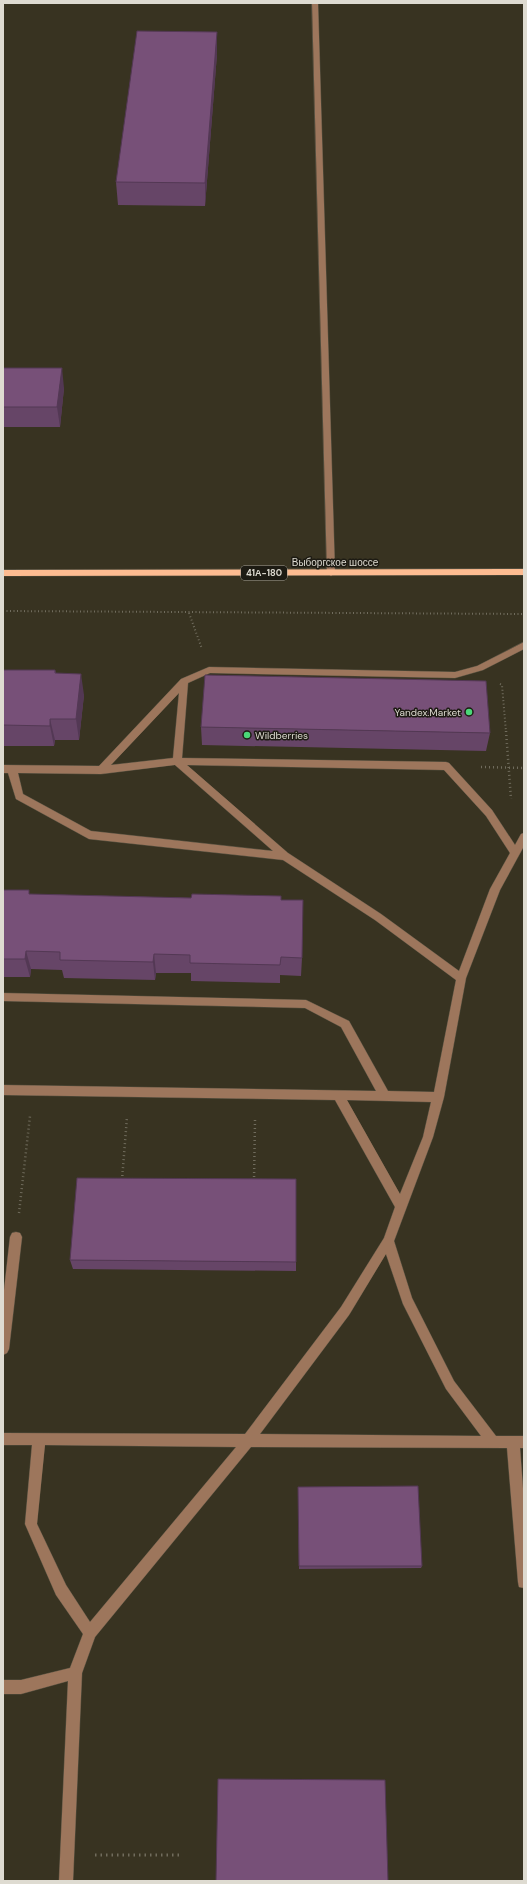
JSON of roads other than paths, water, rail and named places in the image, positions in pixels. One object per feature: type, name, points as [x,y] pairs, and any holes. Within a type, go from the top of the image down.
[{"type":"main road","name":"Выборгское шоссе","points":[[3,573],[524,572]]},
{"type":"street","points":[[315,3],[331,573]]},
{"type":"street","points":[[101,770],[184,681],[209,670],[455,675],[480,668],[524,645]]},
{"type":"street","points":[[177,761],[184,681]]},
{"type":"street","points":[[177,761],[285,856],[378,917],[461,978]]},
{"type":"street","points":[[285,856],[89,835],[19,796],[8,769],[101,770],[177,761],[446,766],[489,813],[515,854]]},
{"type":"street","points":[[66,1881],[75,1673],[90,1633],[248,1441],[346,1311],[388,1241],[428,1137],[439,1096],[461,978],[495,889],[524,836]]},
{"type":"street","points":[[3,997],[306,1004],[345,1024],[384,1095]]},
{"type":"street","points":[[3,1090],[439,1096]]},
{"type":"street","points":[[338,1095],[402,1206]]},
{"type":"street","points":[[3,1349],[16,1237]]},
{"type":"street","points":[[388,1241],[407,1300],[450,1385],[493,1442]]},
{"type":"street","points":[[3,1439],[518,1442],[524,1582]]},
{"type":"street","points":[[39,1439],[31,1524],[61,1590],[90,1633]]},
{"type":"street","points":[[3,1687],[21,1687],[75,1673]]},
{"type":"place","name":"Yandex.Market","points":[[469,712]]},
{"type":"place","name":"Wildberries","points":[[247,735]]}]
